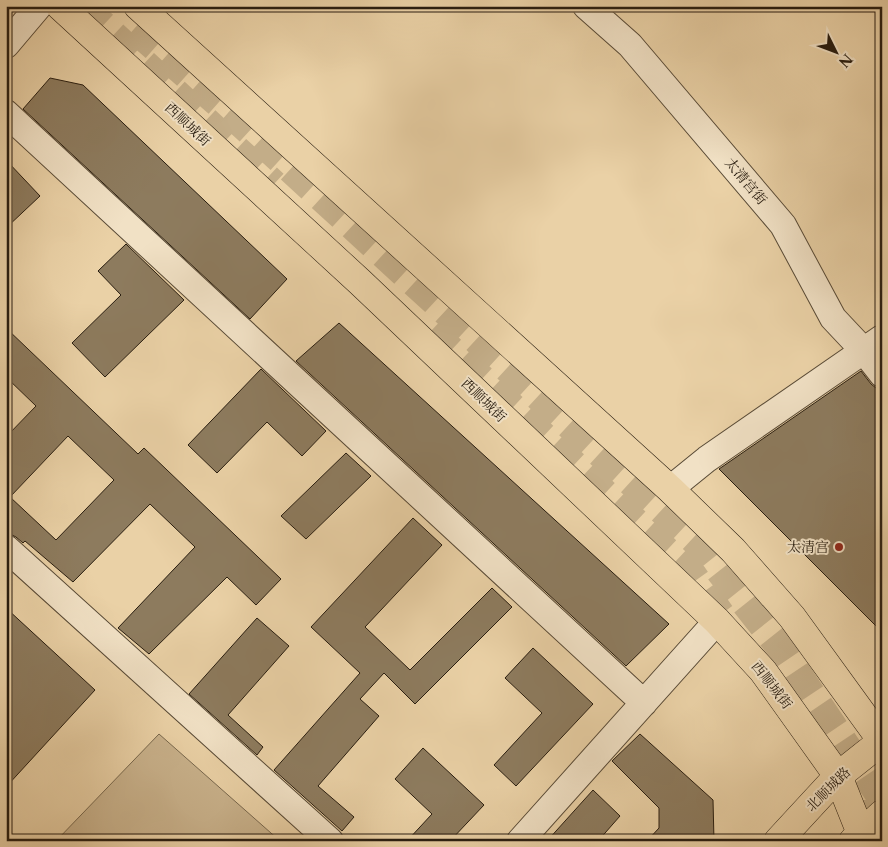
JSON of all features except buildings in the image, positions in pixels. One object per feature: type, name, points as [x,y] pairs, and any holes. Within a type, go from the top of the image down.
[{"type":"main road","name":"西顺城街","points":[[60,6],[360,282],[717,621],[763,671],[838,776],[860,838]]},
{"type":"main road","points":[[138,6],[670,489],[733,550],[792,617],[882,741]]},
{"type":"main road","name":"北顺城路","points":[[778,841],[838,776],[882,741]]},
{"type":"main road","points":[[860,838],[882,814]]},
{"type":"street","points":[[6,45],[39,6]]},
{"type":"street","name":"太清宫街","points":[[586,6],[630,45],[784,225],[834,318],[873,344],[882,374]]},
{"type":"street","points":[[6,113],[644,703]]},
{"type":"street","points":[[670,489],[707,459],[873,344]]},
{"type":"street","points":[[6,548],[330,841]]},
{"type":"street","points":[[520,841],[717,621]]},
{"type":"shaded area","points":[[159,734],[280,841],[56,841]]},
{"type":"tunnel","points":[[83,6],[274,184]]},
{"type":"tunnel","points":[[134,29],[238,121],[697,543],[782,650],[882,799]]},
{"type":"tunnel","points":[[431,331],[693,575],[723,617]]},
{"type":"tunnel","points":[[857,805],[882,840]]},
{"type":"place","name":"太清宫","points":[[839,547]]}]
